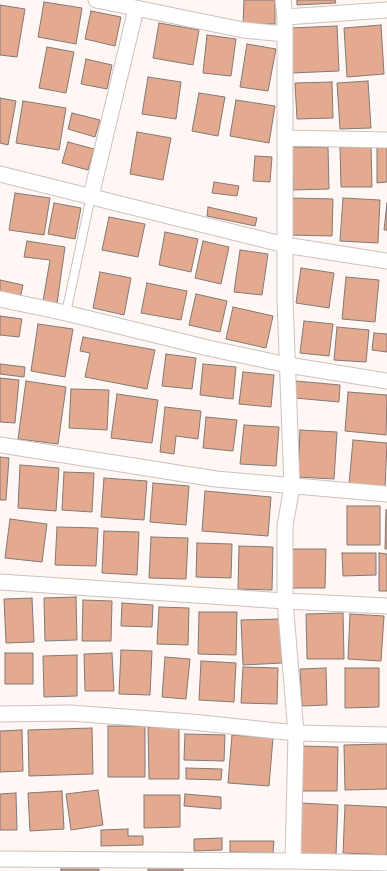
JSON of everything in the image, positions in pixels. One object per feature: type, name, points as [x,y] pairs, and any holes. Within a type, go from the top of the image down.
[{"type":"street","points":[[96,0],[243,30],[285,34]]},
{"type":"street","points":[[283,0],[285,17],[285,245],[292,486],[285,526],[285,601],[296,733],[293,861]]},
{"type":"street","points":[[91,196],[136,9]]},
{"type":"street","points":[[285,17],[387,10]]},
{"type":"street","points":[[285,138],[387,140]]},
{"type":"street","points":[[0,174],[285,245],[387,260]]},
{"type":"street","points":[[0,300],[66,313],[208,348],[288,365],[387,381]]},
{"type":"street","points":[[0,446],[216,479],[387,494]]},
{"type":"street","points":[[0,582],[285,601],[387,606]]},
{"type":"street","points":[[0,714],[70,713],[192,722],[296,733],[387,735]]},
{"type":"street","points":[[0,859],[387,863]]},
{"type":"lane","points":[[66,313],[91,196]]},
{"type":"building","points":[[244,0],[275,0],[275,24],[243,24]]},
{"type":"building","points":[[297,0],[335,0],[336,3],[297,5]]},
{"type":"building","points":[[44,2],[82,8],[76,44],[38,37]]},
{"type":"building","points":[[0,5],[25,9],[17,57],[0,55]]},
{"type":"building","points":[[91,11],[121,17],[115,46],[85,39]]},
{"type":"building","points":[[159,23],[199,30],[193,65],[153,58]]},
{"type":"building","points":[[381,25],[384,74],[347,77],[344,28]]},
{"type":"building","points":[[337,26],[339,71],[292,73],[290,28]]},
{"type":"building","points":[[207,35],[236,39],[231,76],[203,73]]},
{"type":"building","points":[[247,44],[276,49],[268,91],[240,87]]},
{"type":"building","points":[[47,47],[74,52],[66,93],[39,88]]},
{"type":"building","points":[[86,59],[112,65],[107,89],[81,84]]},
{"type":"building","points":[[148,77],[181,82],[176,119],[142,114]]},
{"type":"building","points":[[368,81],[371,128],[340,129],[337,83]]},
{"type":"building","points":[[332,82],[333,118],[297,119],[295,83]]},
{"type":"building","points":[[199,93],[225,97],[218,136],[192,131]]},
{"type":"building","points":[[0,98],[16,101],[8,145],[0,143]]},
{"type":"building","points":[[236,100],[275,106],[269,143],[230,136]]},
{"type":"building","points":[[23,101],[66,108],[59,150],[16,143]]},
{"type":"building","points":[[72,113],[100,120],[95,137],[68,129]]},
{"type":"building","points":[[137,132],[171,138],[163,180],[130,174]]},
{"type":"building","points":[[68,142],[94,149],[88,170],[62,163]]},
{"type":"building","points":[[377,145],[387,145],[387,182],[377,183]]},
{"type":"building","points":[[292,147],[328,147],[329,189],[293,190]]},
{"type":"building","points":[[340,147],[371,147],[372,187],[341,187]]},
{"type":"building","points":[[255,156],[272,157],[270,182],[253,181]]},
{"type":"building","points":[[214,182],[239,186],[237,196],[212,193]]},
{"type":"building","points":[[15,193],[50,198],[44,235],[9,230]]},
{"type":"building","points":[[291,198],[333,199],[332,236],[290,235]]},
{"type":"building","points":[[343,198],[380,200],[378,243],[340,241]]},
{"type":"building","points":[[54,203],[81,208],[75,239],[48,234]]},
{"type":"building","points":[[387,203],[387,230],[384,230]]},
{"type":"building","points":[[208,207],[257,218],[255,226],[207,216]]},
{"type":"building","points":[[109,217],[145,224],[138,257],[102,250]]},
{"type":"building","points":[[165,232],[198,239],[191,272],[159,265]]},
{"type":"building","points":[[27,241],[65,247],[57,304],[43,301],[50,260],[24,257]]},
{"type":"building","points":[[203,241],[229,247],[221,284],[195,278]]},
{"type":"building","points":[[240,250],[268,254],[262,295],[234,292]]},
{"type":"building","points":[[301,268],[334,273],[329,308],[296,303]]},
{"type":"building","points":[[100,272],[131,278],[124,315],[93,308]]},
{"type":"building","points":[[346,277],[379,280],[375,322],[342,319]]},
{"type":"building","points":[[0,280],[23,285],[20,299],[0,294]]},
{"type":"building","points":[[147,283],[187,291],[181,320],[141,313]]},
{"type":"building","points":[[196,294],[227,301],[220,332],[189,325]]},
{"type":"building","points":[[233,307],[273,316],[266,348],[226,339]]},
{"type":"building","points":[[0,316],[22,319],[19,337],[0,335]]},
{"type":"building","points":[[304,321],[333,324],[329,356],[300,353]]},
{"type":"building","points":[[38,324],[73,329],[65,377],[31,371]]},
{"type":"building","points":[[337,327],[369,330],[366,362],[334,360]]},
{"type":"building","points":[[374,333],[387,334],[387,352],[372,350]]},
{"type":"building","points":[[83,337],[155,350],[147,389],[85,377],[90,353],[80,351]]},
{"type":"building","points":[[166,354],[196,358],[192,389],[162,386]]},
{"type":"building","points":[[0,364],[25,367],[24,377],[0,374]]},
{"type":"building","points":[[203,364],[236,367],[233,399],[200,395]]},
{"type":"building","points":[[243,372],[274,375],[271,407],[239,404]]},
{"type":"building","points":[[0,378],[19,380],[15,423],[0,422]]},
{"type":"building","points":[[26,381],[66,387],[58,444],[18,439]]},
{"type":"building","points":[[296,381],[340,385],[339,402],[295,398]]},
{"type":"building","points":[[71,389],[109,390],[107,430],[69,428]]},
{"type":"building","points":[[348,392],[387,395],[386,435],[345,431]]},
{"type":"building","points":[[117,394],[158,400],[152,443],[111,438]]},
{"type":"building","points":[[165,407],[201,411],[198,439],[176,436],[174,454],[160,452]]},
{"type":"building","points":[[206,417],[237,420],[233,451],[203,448]]},
{"type":"building","points":[[244,425],[279,427],[276,466],[240,464]]},
{"type":"building","points":[[300,430],[337,432],[334,479],[298,477]]},
{"type":"building","points":[[353,440],[387,443],[385,487],[349,484]]},
{"type":"building","points":[[0,457],[9,458],[6,500],[0,500]]},
{"type":"building","points":[[20,465],[59,468],[56,511],[18,508]]},
{"type":"building","points":[[64,472],[94,473],[92,512],[62,510]]},
{"type":"building","points":[[104,478],[147,481],[144,520],[101,517]]},
{"type":"building","points":[[153,483],[189,486],[186,525],[150,522]]},
{"type":"building","points":[[205,491],[271,497],[268,536],[202,531]]},
{"type":"building","points":[[347,506],[380,506],[380,545],[347,545]]},
{"type":"building","points":[[386,510],[387,549],[385,549]]},
{"type":"building","points":[[10,519],[47,524],[42,562],[5,558]]},
{"type":"building","points":[[57,527],[98,528],[96,566],[55,565]]},
{"type":"building","points":[[104,531],[139,532],[137,575],[102,573]]},
{"type":"building","points":[[151,537],[188,538],[186,579],[149,578]]},
{"type":"building","points":[[197,543],[232,544],[231,578],[196,577]]},
{"type":"building","points":[[239,546],[273,547],[272,590],[238,589]]},
{"type":"building","points":[[292,549],[326,549],[325,588],[291,588]]},
{"type":"building","points":[[342,553],[376,553],[376,575],[343,576]]},
{"type":"building","points":[[379,553],[387,554],[387,591],[379,591]]},
{"type":"building","points":[[76,597],[77,640],[45,641],[44,598]]},
{"type":"building","points":[[32,598],[34,642],[6,643],[4,599]]},
{"type":"building","points":[[83,600],[112,601],[111,641],[82,641]]},
{"type":"building","points":[[122,603],[153,605],[152,627],[121,626]]},
{"type":"building","points":[[159,607],[189,608],[188,645],[157,644]]},
{"type":"building","points":[[199,612],[237,612],[236,655],[198,654]]},
{"type":"building","points":[[343,613],[344,659],[307,659],[306,614]]},
{"type":"building","points":[[350,614],[384,616],[381,661],[348,659]]},
{"type":"building","points":[[280,619],[282,663],[243,665],[241,620]]},
{"type":"building","points":[[121,650],[152,651],[150,695],[119,694]]},
{"type":"building","points":[[5,653],[33,653],[33,684],[5,684]]},
{"type":"building","points":[[112,653],[114,691],[85,691],[84,654]]},
{"type":"building","points":[[77,655],[77,696],[44,697],[43,656]]},
{"type":"building","points":[[165,657],[190,659],[186,699],[162,697]]},
{"type":"building","points":[[201,661],[236,663],[234,702],[199,700]]},
{"type":"building","points":[[243,667],[278,668],[277,704],[241,703]]},
{"type":"building","points":[[326,668],[327,705],[302,706],[300,669]]},
{"type":"building","points":[[345,668],[379,668],[379,707],[345,708]]},
{"type":"building","points":[[108,726],[145,726],[145,777],[108,777]]},
{"type":"building","points":[[148,727],[179,727],[179,779],[149,779]]},
{"type":"building","points":[[92,728],[93,774],[29,776],[28,730]]},
{"type":"building","points":[[22,730],[23,771],[0,772],[0,731]]},
{"type":"building","points":[[185,734],[225,735],[224,761],[184,760]]},
{"type":"building","points":[[232,735],[273,738],[269,786],[228,783]]},
{"type":"building","points":[[387,744],[387,789],[345,790],[344,745]]},
{"type":"building","points":[[302,746],[338,747],[337,791],[301,791]]},
{"type":"building","points":[[186,768],[222,769],[221,780],[186,779]]},
{"type":"building","points":[[98,790],[103,825],[71,830],[66,794]]},
{"type":"building","points":[[62,791],[64,829],[30,831],[28,793]]},
{"type":"building","points":[[16,793],[17,830],[0,830],[0,794]]},
{"type":"building","points":[[185,794],[221,797],[221,809],[184,806]]},
{"type":"building","points":[[144,795],[180,795],[180,827],[144,828]]},
{"type":"building","points":[[300,803],[338,805],[336,855],[298,854]]},
{"type":"building","points":[[345,805],[387,807],[387,855],[343,853]]},
{"type":"building","points":[[128,829],[128,836],[143,836],[143,845],[101,846],[101,830]]},
{"type":"building","points":[[222,838],[222,850],[194,851],[194,839]]},
{"type":"building","points":[[230,841],[274,841],[273,853],[230,852]]},
{"type":"building","points":[[61,869],[99,869],[99,871],[61,871]]},
{"type":"building","points":[[148,869],[183,869],[183,871],[148,871]]}]
